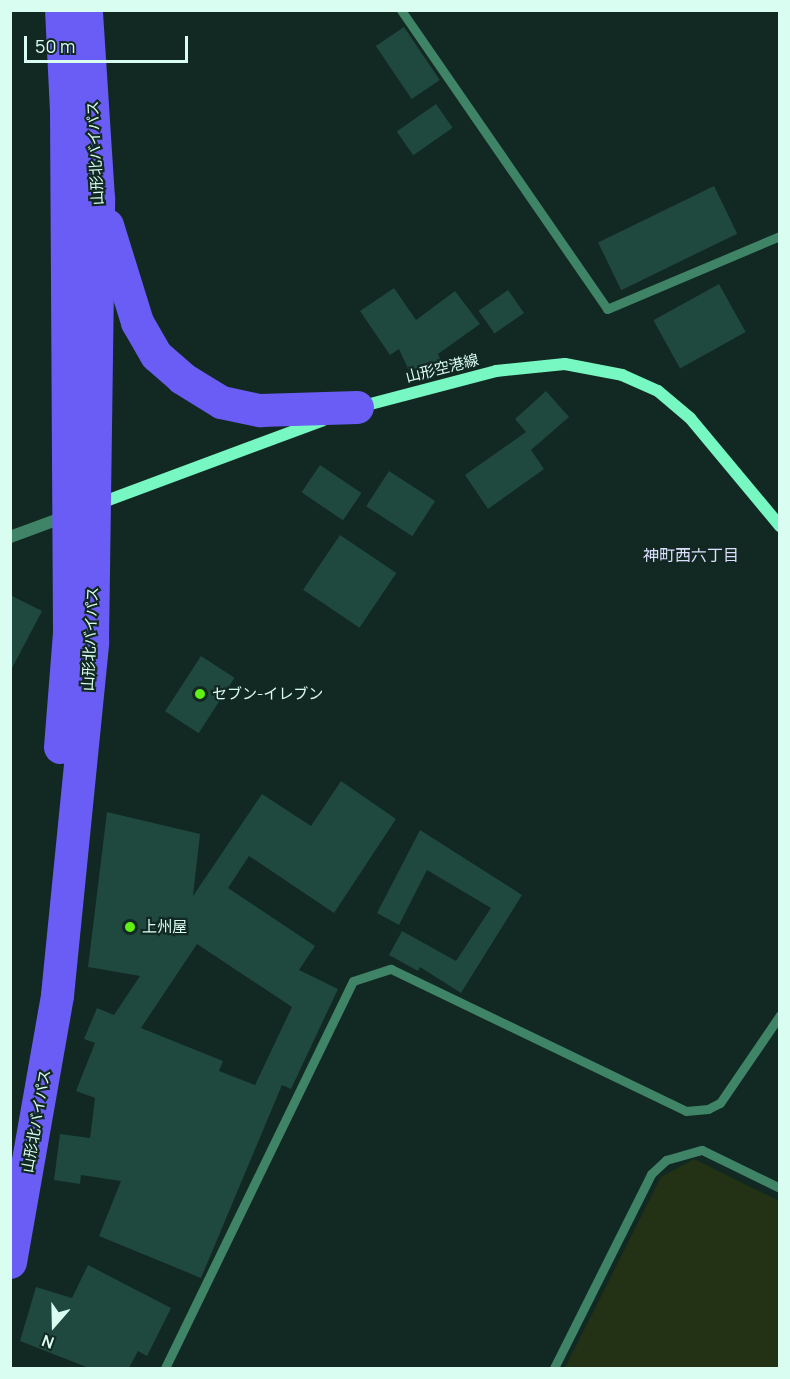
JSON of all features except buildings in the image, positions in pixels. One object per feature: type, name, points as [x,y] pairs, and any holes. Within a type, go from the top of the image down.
[{"type":"highway","name":"山形北バイパス","points":[[10,1262],[53,1017],[69,890],[92,642],[81,511],[61,10]]},
{"type":"highway","name":"山形北バイパス","points":[[10,1160],[35,993],[55,804],[81,511],[98,198],[86,10]]},
{"type":"highway","points":[[98,198],[137,321],[156,355],[183,378],[221,402],[260,410],[357,407]]},
{"type":"main road","name":"山形空港線","points":[[81,511],[357,407],[496,371],[565,364],[622,375],[658,391],[690,418],[780,526]]},
{"type":"street","points":[[10,537],[81,511]]},
{"type":"lane","points":[[400,10],[607,309],[780,236]]},
{"type":"lane","points":[[165,1368],[353,981],[391,969],[686,1111],[708,1109],[720,1103],[780,1015]]},
{"type":"lane","points":[[554,1368],[651,1174],[666,1160],[702,1150],[780,1188]]},
{"type":"green space","points":[[694,1159],[779,1201],[779,1368],[565,1368],[661,1177]]},
{"type":"place","name":"セブン-イレブン","points":[[200,694]]},
{"type":"place","name":"上州屋","points":[[130,927]]},
{"type":"district","name":"神町西六丁目","points":[[691,555]]}]
